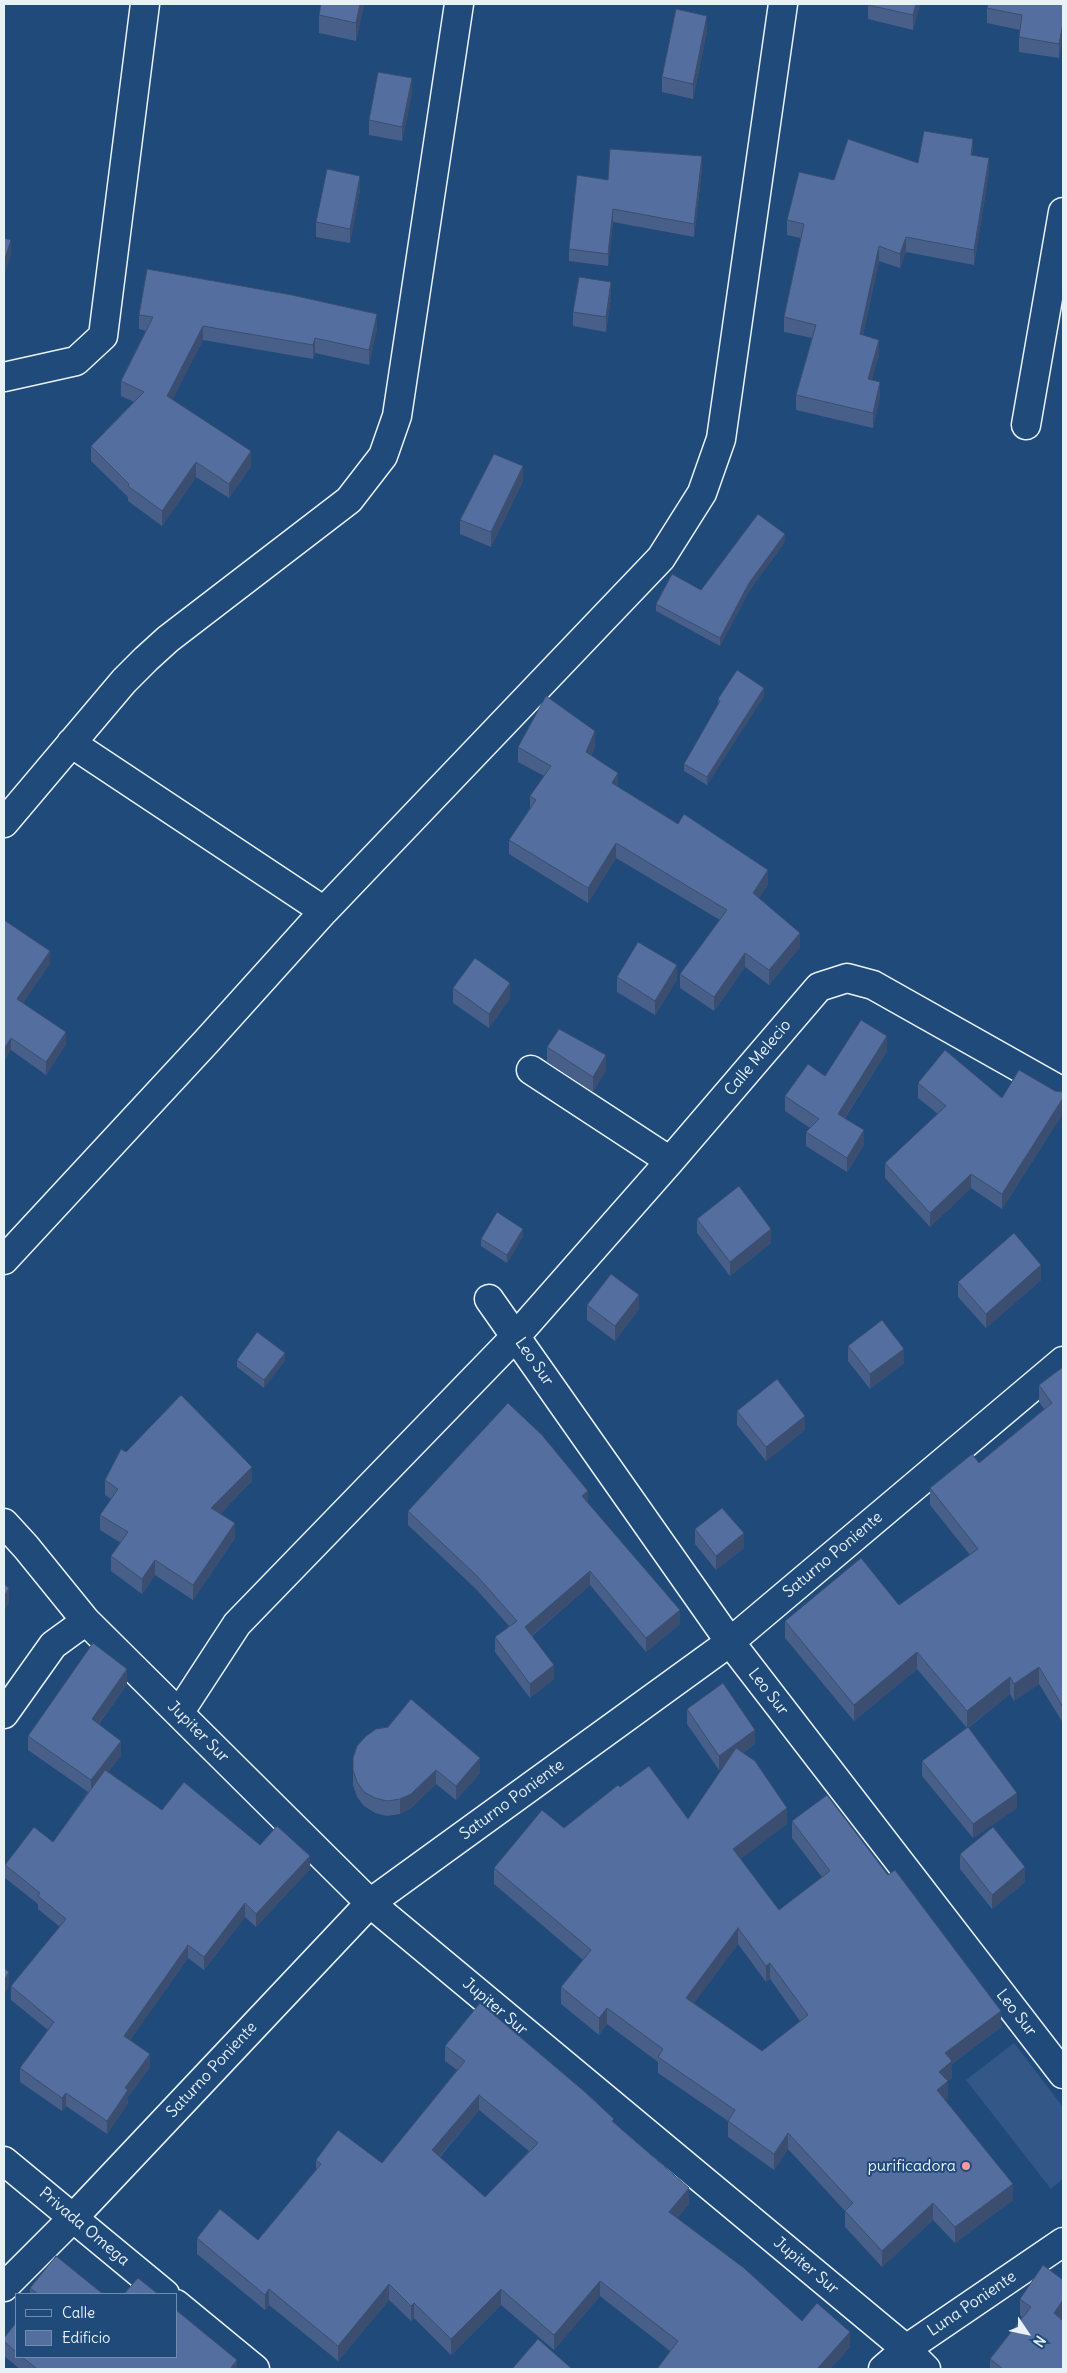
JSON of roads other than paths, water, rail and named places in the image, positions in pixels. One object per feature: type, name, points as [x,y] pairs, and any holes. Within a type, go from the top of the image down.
[{"type":"street","points":[[4,377],[76,361],[103,336],[144,4]]},
{"type":"street","points":[[4,823],[124,681],[168,640],[349,500],[383,456],[397,416],[459,4]]},
{"type":"street","points":[[4,1260],[206,1042],[324,911],[661,558],[702,493],[721,439],[783,4]]},
{"type":"street","points":[[1026,425],[1063,212]]},
{"type":"street","points":[[72,743],[324,911]]},
{"type":"street","name":"Calle Melecio","points":[[179,1713],[237,1624],[516,1336],[670,1161],[818,987],[847,978],[873,985],[1063,1092]]},
{"type":"street","points":[[531,1070],[670,1161]]},
{"type":"street","name":"Leo Sur","points":[[489,1299],[730,1642],[1063,2074]]},
{"type":"street","name":"Saturno Poniente","points":[[4,2287],[73,2218],[370,1903],[730,1642],[1063,1361]]},
{"type":"street","name":"Jupiter Sur","points":[[4,1524],[26,1547],[86,1622],[370,1903],[906,2349],[926,2369]]},
{"type":"street","points":[[4,1714],[54,1645],[86,1622]]},
{"type":"street","name":"Privada Omega","points":[[4,2161],[164,2293]]},
{"type":"street","name":"Luna Poniente","points":[[883,2369],[906,2349],[1063,2242]]},
{"type":"street","points":[[178,2306],[255,2369]]},
{"type":"place","name":"purificadora","points":[[966,2166]]}]
